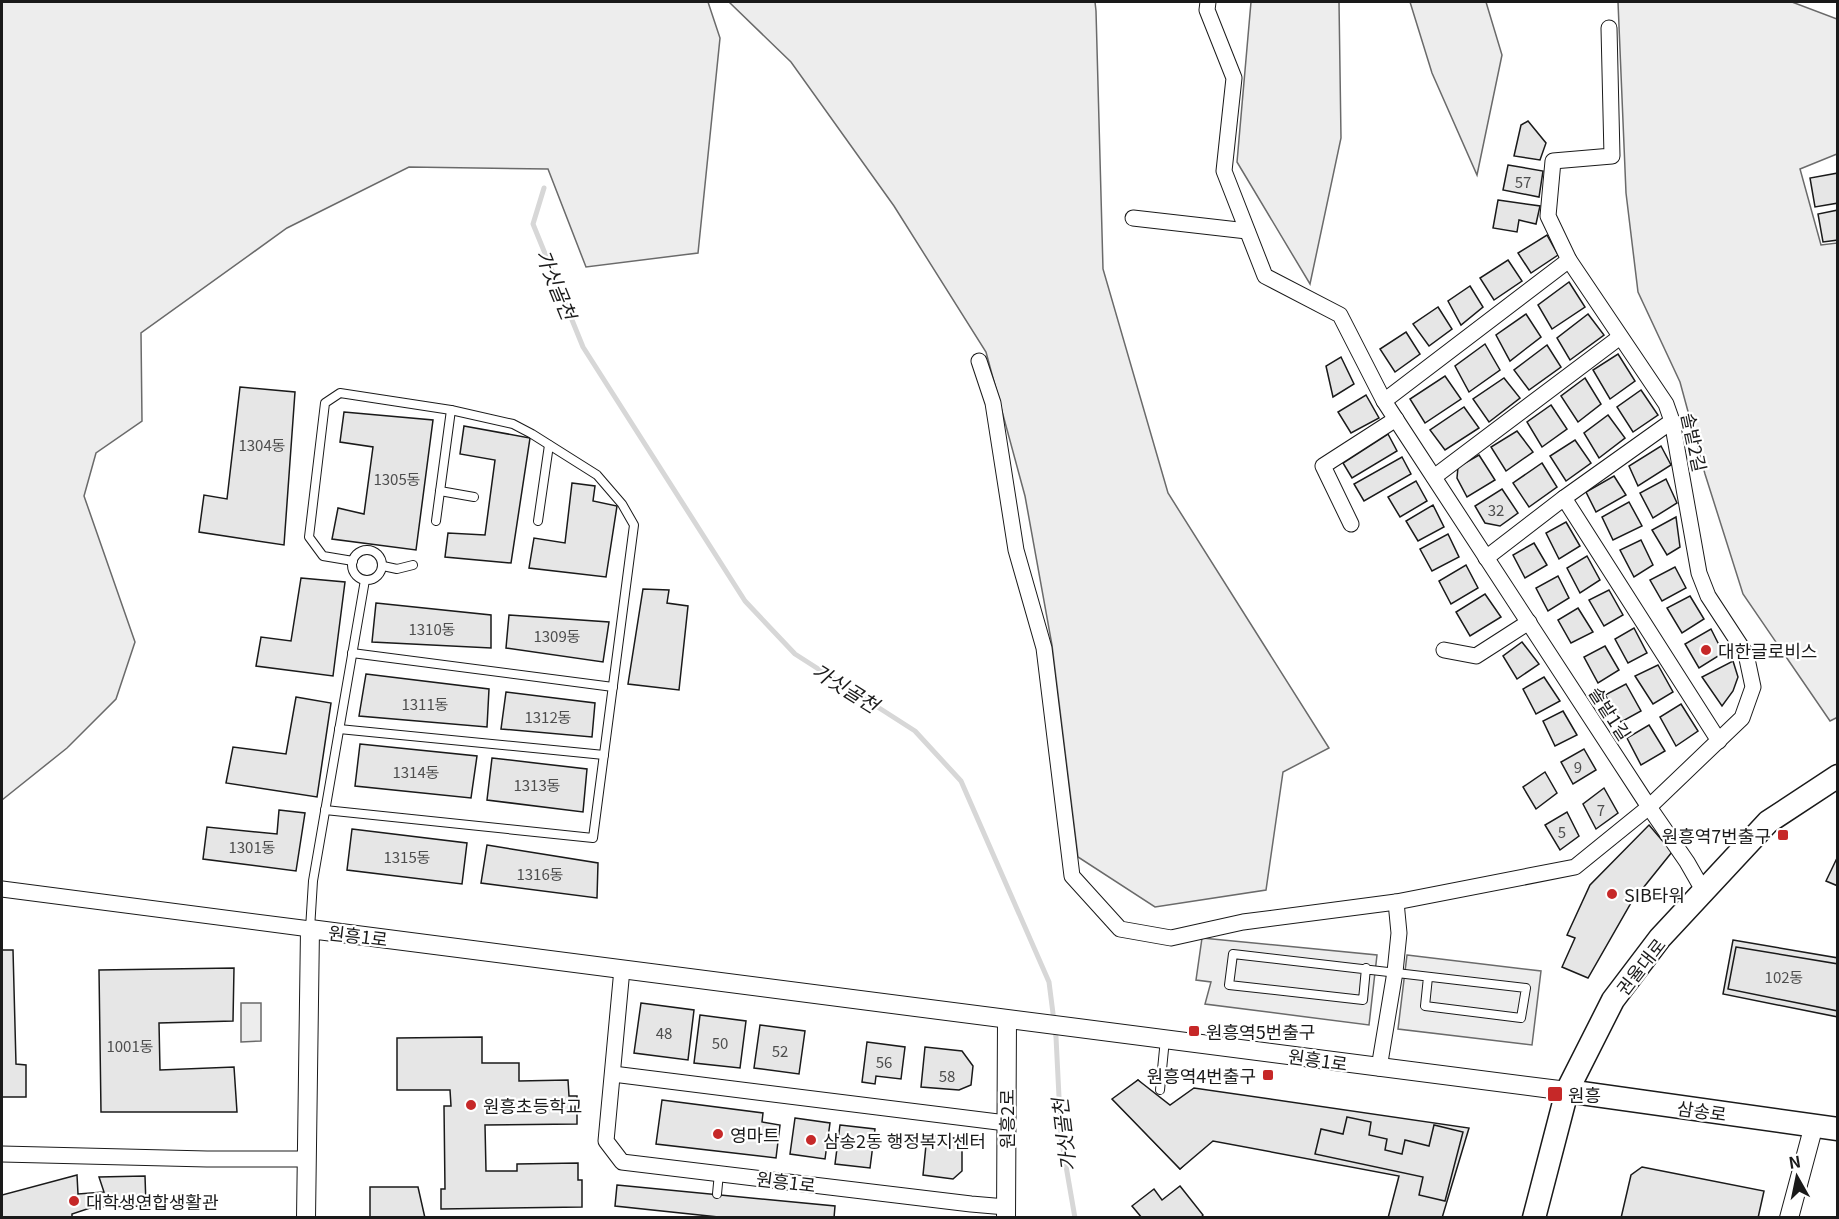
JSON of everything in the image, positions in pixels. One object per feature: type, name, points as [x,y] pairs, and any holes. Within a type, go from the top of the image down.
[{"type":"main road","name":"권율대로","points":[[1534,1218],[1567,1091],[1613,1000],[1660,938],[1768,822],[1838,776]]},
{"type":"main road","name":"삼송로","points":[[1567,1091],[1838,1129]]},
{"type":"street","name":"솔밭1길","points":[[1208,2],[1207,10],[1234,78],[1224,171],[1265,276],[1340,315],[1384,401],[1687,862],[1703,890]]},
{"type":"street","name":"솔밭2길","points":[[979,361],[993,403],[1016,550],[1044,648],[1072,876],[1120,929],[1171,938],[1243,922],[1396,902],[1575,867],[1649,807],[1742,718],[1753,687],[1746,654],[1708,596],[1700,573],[1672,421],[1666,404],[1569,260],[1548,216],[1553,160],[1612,156],[1609,28]]},
{"type":"street","points":[[1133,218],[1247,231]]},
{"type":"street","points":[[1384,401],[1569,260]]},
{"type":"street","points":[[1434,477],[1620,337]]},
{"type":"street","points":[[1351,525],[1323,466],[1396,419]]},
{"type":"street","points":[[1486,558],[1564,498],[1672,421]]},
{"type":"street","points":[[1564,498],[1719,741]]},
{"type":"street","points":[[1444,650],[1476,656],[1529,622]]},
{"type":"street","points":[[2,889],[310,929]]},
{"type":"street","points":[[1379,1068],[1399,933],[1396,902]]},
{"type":"street","name":"원흥1로","points":[[306,1218],[310,929],[1567,1091]]},
{"type":"street","name":"원흥1로","points":[[622,969],[606,1140],[622,1162],[1006,1212]]},
{"type":"street","name":"원흥2로","points":[[1006,1212],[1007,1020]]},
{"type":"street","points":[[613,1074],[1006,1123]]},
{"type":"street","points":[[1789,1218],[1814,1125]]},
{"type":"street","points":[[2,1154],[306,1159]]},
{"type":"lane","points":[[325,810],[593,838],[634,525],[622,504],[597,475],[513,424],[450,410],[340,393],[325,403],[309,537],[323,556],[353,561]]},
{"type":"lane","points":[[436,521],[450,410]]},
{"type":"lane","points":[[538,521],[549,445]]},
{"type":"lane","points":[[440,491],[474,497]]},
{"type":"lane","points":[[367,549],[380,556],[382,566],[375,578],[365,580],[353,571],[353,561],[358,553],[367,549]]},
{"type":"lane","points":[[382,566],[398,568],[413,565]]},
{"type":"lane","points":[[310,929],[313,881],[365,580]]},
{"type":"lane","points":[[352,653],[613,687]]},
{"type":"lane","points":[[339,729],[604,755]]},
{"type":"lane","points":[[1366,968],[1363,1000],[1229,985],[1233,954],[1366,968],[1526,988],[1521,1018],[1425,1006],[1428,977]]},
{"type":"lane","points":[[1160,1090],[1165,1039]]},
{"type":"lane","points":[[717,1194],[719,1173]]},
{"type":"shaded area","points":[[2,2],[708,2],[720,38],[698,253],[586,267],[548,169],[409,167],[287,228],[141,333],[142,421],[96,453],[84,496],[135,642],[116,699],[67,748],[2,800]]},
{"type":"shaded area","points":[[729,2],[1095,2],[1103,269],[1168,493],[1329,748],[1283,772],[1266,890],[1155,907],[1078,857],[1052,645],[1025,496],[986,352],[894,206],[791,62]]},
{"type":"shaded area","points":[[1251,2],[1339,2],[1341,138],[1310,284],[1237,162]]},
{"type":"shaded area","points":[[1410,2],[1486,2],[1502,55],[1477,175],[1432,73]]},
{"type":"shaded area","points":[[1618,2],[1792,2],[1837,19],[1837,154],[1800,169],[1821,245],[1837,243],[1838,717],[1830,721],[1743,594],[1705,474],[1680,382],[1638,292],[1626,193]]},
{"type":"shaded area","points":[[1202,938],[1377,955],[1369,1025],[1205,1004],[1211,982],[1196,980]]},
{"type":"shaded area","points":[[1407,955],[1541,971],[1532,1045],[1398,1029]]},
{"type":"shaded area","points":[[241,1003],[261,1003],[261,1041],[241,1042]]},
{"type":"building","points":[[1528,121],[1546,143],[1540,160],[1514,156],[1521,125]]},
{"type":"building","points":[[1508,165],[1543,171],[1539,197],[1503,190]]},
{"type":"building","points":[[1838,173],[1838,203],[1815,207],[1810,178]]},
{"type":"building","points":[[1498,200],[1540,206],[1536,224],[1519,220],[1517,232],[1493,228]]},
{"type":"building","points":[[1838,210],[1838,240],[1823,242],[1818,214]]},
{"type":"building","points":[[1547,235],[1558,255],[1531,273],[1518,253]]},
{"type":"building","points":[[1508,260],[1522,281],[1494,300],[1480,278]]},
{"type":"building","points":[[1569,282],[1585,307],[1552,329],[1538,305]]},
{"type":"building","points":[[1470,286],[1483,307],[1461,325],[1448,301]]},
{"type":"building","points":[[1438,307],[1452,329],[1429,346],[1413,324]]},
{"type":"building","points":[[1526,314],[1541,337],[1510,361],[1496,335]]},
{"type":"building","points":[[1588,314],[1604,335],[1570,360],[1557,338]]},
{"type":"building","points":[[1406,332],[1420,354],[1395,372],[1380,349]]},
{"type":"building","points":[[1485,344],[1500,370],[1469,392],[1455,366]]},
{"type":"building","points":[[1547,345],[1561,367],[1529,390],[1514,370]]},
{"type":"building","points":[[1618,354],[1635,381],[1610,399],[1593,370]]},
{"type":"building","points":[[1341,357],[1354,384],[1333,397],[1326,366]]},
{"type":"building","points":[[1445,376],[1461,399],[1425,423],[1410,399]]},
{"type":"building","points":[[1504,378],[1520,398],[1489,422],[1473,399]]},
{"type":"building","points":[[1585,378],[1601,404],[1578,422],[1561,396]]},
{"type":"building","points":[[240,387],[295,392],[284,545],[199,532],[204,495],[227,499]]},
{"type":"building","points":[[1641,390],[1658,415],[1633,432],[1617,407]]},
{"type":"building","points":[[1366,395],[1379,418],[1351,433],[1338,412]]},
{"type":"building","points":[[1551,405],[1567,429],[1542,447],[1527,422]]},
{"type":"building","points":[[1464,407],[1479,428],[1445,450],[1430,430]]},
{"type":"building","points":[[344,412],[433,420],[416,550],[332,539],[338,508],[364,514],[373,447],[340,442]]},
{"type":"building","points":[[1608,415],[1625,438],[1599,458],[1584,433]]},
{"type":"building","points":[[464,426],[530,438],[511,563],[445,557],[448,533],[485,535],[495,460],[460,454]]},
{"type":"building","points":[[1517,431],[1533,452],[1506,471],[1491,447]]},
{"type":"building","points":[[1388,434],[1397,451],[1352,478],[1343,463]]},
{"type":"building","points":[[1575,440],[1591,463],[1566,481],[1550,456]]},
{"type":"building","points":[[1661,446],[1671,465],[1638,486],[1629,466]]},
{"type":"building","points":[[1479,455],[1495,480],[1467,497],[1457,478],[1458,467]]},
{"type":"building","points":[[1402,457],[1411,474],[1364,501],[1354,484]]},
{"type":"building","points":[[1542,463],[1557,487],[1529,507],[1513,483]]},
{"type":"building","points":[[1614,476],[1626,495],[1596,512],[1586,492]]},
{"type":"building","points":[[1666,479],[1677,503],[1653,518],[1640,493]]},
{"type":"building","points":[[1416,481],[1427,501],[1400,517],[1388,497]]},
{"type":"building","points":[[572,483],[595,486],[593,501],[617,506],[606,577],[529,568],[534,538],[565,543]]},
{"type":"building","points":[[1502,489],[1518,513],[1500,526],[1485,523],[1475,506]]},
{"type":"building","points":[[1629,502],[1642,526],[1613,540],[1602,517]]},
{"type":"building","points":[[1433,505],[1444,527],[1418,541],[1406,521]]},
{"type":"building","points":[[1676,517],[1680,547],[1667,555],[1652,530]]},
{"type":"building","points":[[1566,522],[1580,546],[1559,559],[1546,533]]},
{"type":"building","points":[[1448,534],[1459,557],[1432,571],[1420,549]]},
{"type":"building","points":[[1641,540],[1653,565],[1634,577],[1620,550]]},
{"type":"building","points":[[1534,543],[1547,565],[1525,578],[1513,555]]},
{"type":"building","points":[[1587,556],[1600,580],[1580,593],[1567,568]]},
{"type":"building","points":[[1466,565],[1478,588],[1451,604],[1439,581]]},
{"type":"building","points":[[1675,567],[1686,588],[1662,601],[1650,580]]},
{"type":"building","points":[[1558,576],[1569,598],[1548,611],[1536,588]]},
{"type":"building","points":[[301,578],[345,582],[333,676],[256,666],[261,637],[291,641]]},
{"type":"building","points":[[643,589],[669,590],[667,603],[688,606],[679,690],[628,684]]},
{"type":"building","points":[[1609,590],[1623,615],[1604,626],[1589,600]]},
{"type":"building","points":[[1485,594],[1501,617],[1470,636],[1456,612]]},
{"type":"building","points":[[1690,596],[1704,619],[1682,633],[1667,608]]},
{"type":"building","points":[[376,603],[491,615],[491,648],[372,642]]},
{"type":"building","points":[[1578,608],[1593,632],[1571,643],[1558,620]]},
{"type":"building","points":[[509,615],[609,622],[603,662],[506,648]]},
{"type":"building","points":[[1634,628],[1647,653],[1628,663],[1615,639]]},
{"type":"building","points":[[1711,629],[1723,653],[1699,668],[1685,644]]},
{"type":"building","points":[[1522,642],[1539,664],[1517,679],[1503,656]]},
{"type":"building","points":[[1605,646],[1619,670],[1598,683],[1584,657]]},
{"type":"building","points":[[1733,661],[1738,677],[1733,691],[1722,706],[1702,677]]},
{"type":"building","points":[[1658,665],[1673,692],[1653,704],[1635,676]]},
{"type":"building","points":[[366,674],[489,689],[487,727],[359,716]]},
{"type":"building","points":[[1544,677],[1560,701],[1536,714],[1523,689]]},
{"type":"building","points":[[1626,684],[1641,711],[1621,722],[1605,695]]},
{"type":"building","points":[[506,692],[595,703],[592,737],[501,729]]},
{"type":"building","points":[[296,697],[331,703],[317,797],[226,783],[233,747],[286,754]]},
{"type":"building","points":[[1681,704],[1698,731],[1676,746],[1660,717]]},
{"type":"building","points":[[1563,711],[1577,735],[1555,746],[1543,721]]},
{"type":"building","points":[[1649,725],[1665,751],[1641,765],[1627,738]]},
{"type":"building","points":[[360,744],[477,756],[471,798],[355,786]]},
{"type":"building","points":[[1584,749],[1596,770],[1573,784],[1561,762]]},
{"type":"building","points":[[492,758],[587,769],[583,812],[487,800]]},
{"type":"building","points":[[1545,772],[1557,793],[1536,809],[1523,787]]},
{"type":"building","points":[[1604,788],[1618,813],[1596,829],[1583,804]]},
{"type":"building","points":[[279,810],[305,813],[296,871],[203,859],[207,827],[277,834]]},
{"type":"building","points":[[1567,812],[1579,836],[1560,850],[1545,825]]},
{"type":"building","name":"SIB타워","points":[[1649,825],[1672,852],[1631,903],[1588,978],[1562,967],[1575,938],[1567,935],[1590,885]]},
{"type":"building","points":[[352,829],[467,843],[462,884],[347,870]]},
{"type":"building","points":[[487,845],[598,863],[597,898],[481,883]]},
{"type":"building","points":[[1838,856],[1838,886],[1826,881]]},
{"type":"building","points":[[1733,940],[1838,958],[1838,1017],[1723,994]]},
{"type":"building","points":[[1736,947],[1838,964],[1838,1011],[1728,989]]},
{"type":"building","points":[[2,950],[13,950],[16,1064],[26,1065],[26,1097],[2,1097]]},
{"type":"building","points":[[234,968],[233,1021],[159,1023],[160,1070],[234,1067],[237,1112],[101,1112],[99,970]]},
{"type":"building","points":[[641,1003],[694,1010],[688,1060],[634,1053]]},
{"type":"building","points":[[700,1015],[746,1021],[740,1068],[694,1063]]},
{"type":"building","points":[[760,1025],[805,1031],[799,1074],[754,1068]]},
{"type":"building","points":[[482,1037],[482,1063],[519,1063],[519,1081],[568,1080],[569,1096],[577,1096],[577,1124],[485,1125],[486,1171],[517,1171],[517,1164],[578,1163],[578,1180],[582,1180],[582,1207],[441,1209],[441,1189],[445,1189],[444,1106],[451,1106],[450,1090],[397,1090],[397,1038]]},
{"type":"building","points":[[867,1042],[905,1047],[901,1079],[876,1076],[875,1084],[862,1082]]},
{"type":"building","points":[[925,1047],[962,1051],[973,1066],[971,1085],[959,1090],[921,1087]]},
{"type":"building","points":[[1138,1080],[1169,1112],[1193,1094],[1204,1103],[1219,1092],[1245,1107],[1180,1169],[1115,1101]]},
{"type":"building","points":[[1138,1080],[1170,1105],[1194,1088],[1469,1128],[1442,1218],[1388,1218],[1399,1176],[1213,1141],[1180,1169],[1112,1099]]},
{"type":"building","name":"영마트","points":[[662,1100],[763,1113],[762,1122],[780,1125],[776,1158],[656,1144]]},
{"type":"building","points":[[1347,1117],[1371,1122],[1369,1135],[1387,1139],[1385,1150],[1402,1154],[1405,1140],[1429,1146],[1434,1125],[1463,1132],[1445,1201],[1419,1195],[1423,1177],[1315,1154],[1321,1129],[1343,1134]]},
{"type":"building","points":[[795,1118],[830,1123],[825,1159],[790,1154]]},
{"type":"building","points":[[840,1125],[875,1129],[870,1168],[835,1164]]},
{"type":"building","points":[[927,1135],[954,1138],[962,1145],[962,1171],[953,1179],[923,1175]]},
{"type":"building","points":[[1642,1167],[1764,1191],[1758,1218],[1621,1218],[1631,1175]]},
{"type":"building","name":"대학생연합생활관","points":[[77,1175],[78,1194],[104,1192],[99,1177],[145,1176],[146,1206],[93,1207],[72,1214],[72,1218],[2,1218],[2,1195]]},
{"type":"building","points":[[617,1185],[835,1206],[834,1218],[728,1218],[615,1206]]},
{"type":"building","points":[[1180,1186],[1203,1215],[1201,1218],[1142,1218],[1132,1206],[1154,1189],[1162,1200]]},
{"type":"building","points":[[370,1187],[418,1187],[425,1218],[370,1218]]},
{"type":"waterway","name":"가싯골천","points":[[544,188],[533,224],[583,347],[745,601],[795,654],[915,731],[961,781],[1049,982],[1056,1037],[1061,1137],[1075,1218]]},
{"type":"place","name":"대한글로비스","points":[[1706,650]]},
{"type":"place","name":"원흥역7번출구","points":[[1783,835]]},
{"type":"place","name":"SIB타워","points":[[1612,894]]},
{"type":"place","name":"원흥역5번출구","points":[[1194,1031]]},
{"type":"place","name":"원흥역4번출구","points":[[1268,1075]]},
{"type":"place","name":"원흥","points":[[1555,1094]]},
{"type":"place","name":"원흥초등학교","points":[[471,1105]]},
{"type":"place","name":"영마트","points":[[718,1134]]},
{"type":"place","name":"삼송2동 행정복지센터","points":[[811,1140]]},
{"type":"place","name":"대학생연합생활관","points":[[74,1201]]}]
